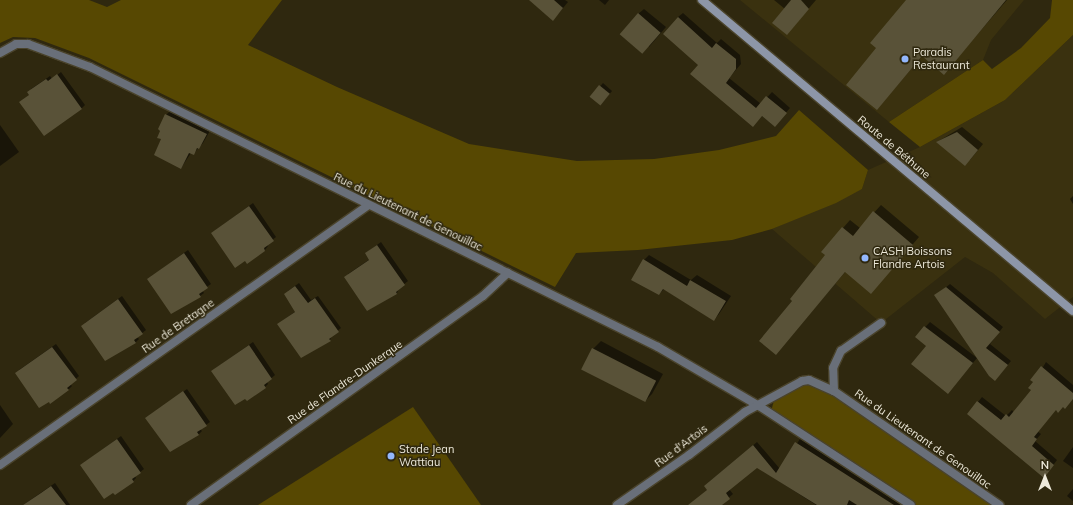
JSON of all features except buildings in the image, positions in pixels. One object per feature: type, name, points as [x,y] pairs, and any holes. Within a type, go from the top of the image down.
[{"type":"main road","name":"Route de Béthune","points":[[702,0],[1073,311]]},
{"type":"street","name":"Rue du Lieutenant de Genouillac","points":[[0,53],[16,44],[41,48],[90,67],[658,347],[759,406],[912,505]]},
{"type":"street","name":"Rue de Bretagne","points":[[0,465],[368,205]]},
{"type":"street","name":"Rue de Flandre-Dunkerque","points":[[191,505],[483,296],[508,273]]},
{"type":"street","points":[[834,391],[833,368],[841,351],[881,323]]},
{"type":"street","name":"Rue du Lieutenant de Genouillac","points":[[759,406],[802,381],[814,381],[834,391],[999,505]]},
{"type":"street","name":"Rue d'Artois","points":[[617,505],[689,455],[727,424],[759,406]]},
{"type":"shaded area","points":[[0,0],[89,0],[107,7],[121,0],[282,0],[248,45],[337,87],[469,144],[577,161],[654,159],[719,150],[776,136],[799,110],[868,170],[862,189],[836,203],[772,229],[732,240],[638,250],[576,253],[555,287],[89,58],[35,38],[13,37],[0,43]]},
{"type":"shaded area","points":[[740,0],[1024,0],[991,40],[983,60],[889,122]]},
{"type":"shaded area","points":[[1052,0],[1073,0],[1073,35],[1005,100],[920,147],[889,122],[983,60],[992,69],[1021,48],[1050,18]]},
{"type":"shaded area","points":[[1073,35],[1073,297],[1045,319],[993,273],[965,257],[881,323],[772,229],[862,189],[868,170],[920,147],[1005,100]]},
{"type":"shaded area","points":[[793,383],[818,383],[1000,505],[911,505],[770,415],[775,397]]},
{"type":"shaded area","name":"Stade Jean Wattiau","points":[[413,407],[481,505],[258,505]]},
{"type":"place","name":"Paradis Restaurant","points":[[905,59]]},
{"type":"place","name":"CASH Boissons Flandre Artois","points":[[865,258]]},
{"type":"place","name":"Stade Jean Wattiau","points":[[391,456]]}]
